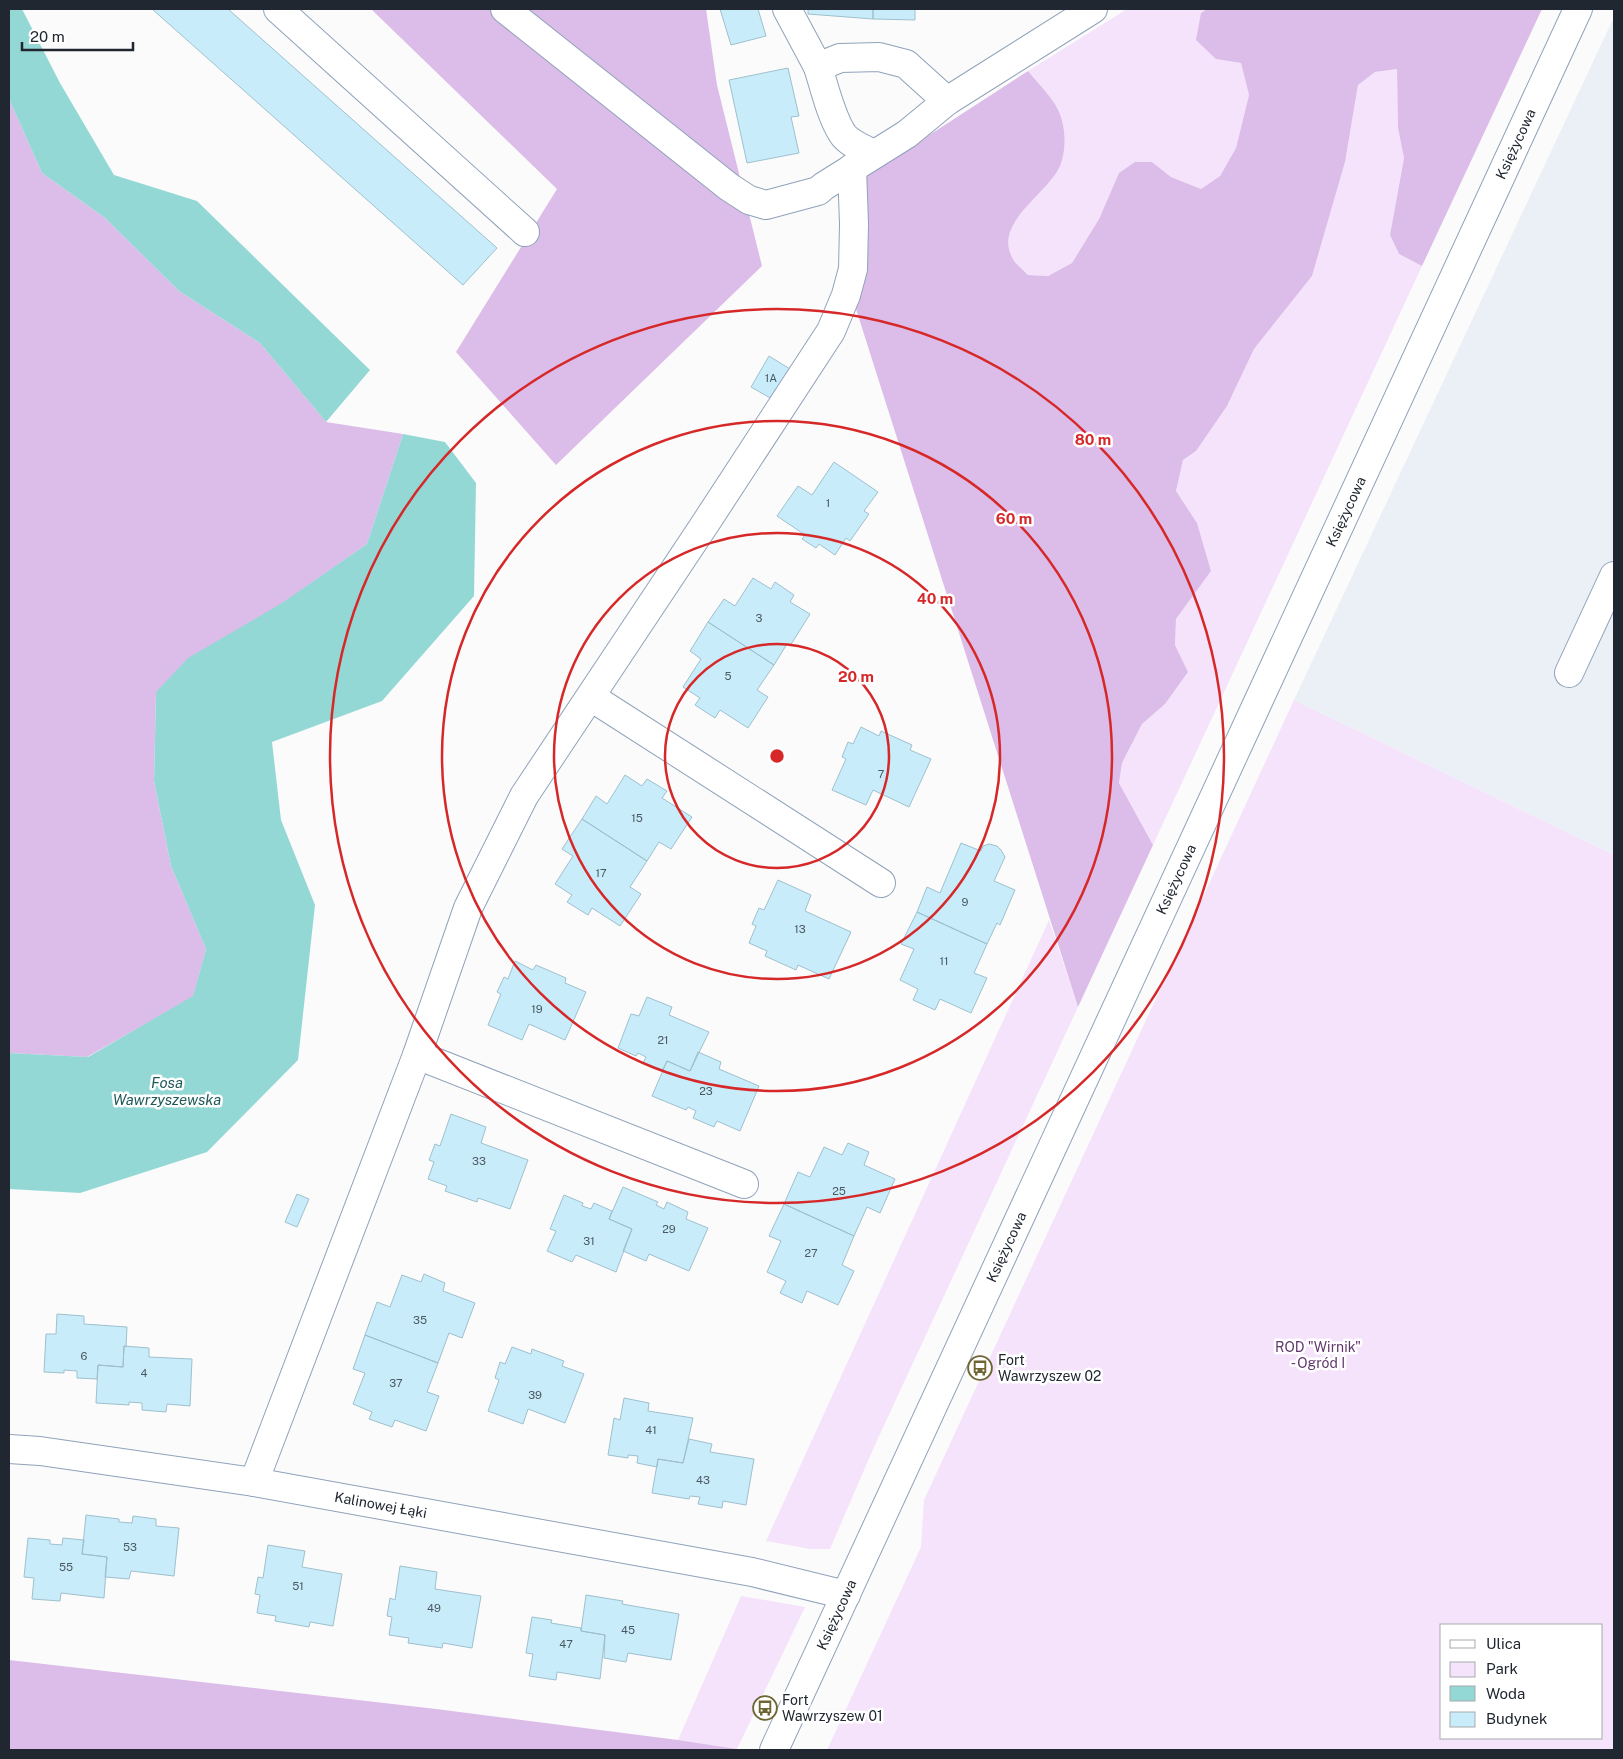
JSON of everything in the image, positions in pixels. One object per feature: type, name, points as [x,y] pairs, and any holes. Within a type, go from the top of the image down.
[{"type":"street","points":[[278,9],[525,232]]},
{"type":"street","points":[[505,9],[729,187],[749,200],[766,204],[818,191],[907,134],[947,101],[1093,9]]},
{"type":"street","points":[[254,1482],[417,1055],[468,908],[524,796],[831,331],[846,295],[853,269],[854,224],[863,161],[859,146],[842,134],[830,105],[818,67],[787,9]]},
{"type":"street","name":"Księżycowa","points":[[774,1750],[1578,9]]},
{"type":"street","points":[[818,67],[840,58],[879,57],[906,64],[947,101]]},
{"type":"street","points":[[1569,673],[1614,576]]},
{"type":"street","points":[[591,697],[881,884]]},
{"type":"street","points":[[417,1055],[744,1184]]},
{"type":"street","name":"Kalinowej Łąki","points":[[9,1449],[40,1451],[254,1482],[752,1572],[846,1595]]},
{"type":"shaded area","points":[[371,9],[706,9],[717,85],[762,266],[556,465],[456,352],[557,189]]},
{"type":"shaded area","points":[[1207,9],[1542,9],[1422,266],[1399,254],[1390,235],[1404,158],[1398,128],[1397,69],[1375,72],[1358,85],[1345,162],[1312,276],[1254,349],[1227,406],[1196,451],[1183,460],[1176,491],[1197,523],[1211,571],[1176,619],[1175,645],[1188,672],[1165,704],[1142,724],[1122,763],[1119,783],[1153,845],[1078,1007],[856,309],[866,270],[863,178],[1028,71],[1059,111],[1065,142],[1060,166],[1044,188],[1015,221],[1010,233],[1008,246],[1014,261],[1028,275],[1048,276],[1072,263],[1099,219],[1119,173],[1135,162],[1152,162],[1171,177],[1201,189],[1220,176],[1236,148],[1249,95],[1241,63],[1216,59],[1196,40],[1201,13]]},
{"type":"shaded area","points":[[1614,17],[1614,855],[1294,700]]},
{"type":"shaded area","points":[[9,99],[42,173],[105,218],[179,291],[260,343],[326,422],[403,434],[367,544],[156,692],[154,781],[171,866],[206,949],[193,997],[87,1057],[9,1053]]},
{"type":"shaded area","points":[[9,1660],[436,1709],[737,1749],[9,1750]]},
{"type":"green space","points":[[1127,9],[1207,9],[1201,13],[1216,59],[1241,63],[1249,95],[1236,148],[1220,176],[1201,189],[1171,177],[1152,162],[1119,173],[1099,219],[1072,263],[1048,276],[1029,275],[1013,259],[1008,246],[1010,233],[1015,221],[1053,177],[1060,166],[1065,142],[1063,123],[1059,111],[1028,71]]},
{"type":"green space","points":[[1397,69],[1398,128],[1404,158],[1390,235],[1399,254],[1422,266],[1153,845],[1119,783],[1122,763],[1142,724],[1165,704],[1188,672],[1175,645],[1176,619],[1211,571],[1197,523],[1176,491],[1183,460],[1196,451],[1227,406],[1254,349],[1312,276],[1345,162],[1358,85],[1375,72]]},
{"type":"green space","name":"ROD \"Wirnik\" - Ogród I","points":[[1294,700],[1614,855],[1614,1750],[827,1750],[921,1547],[924,1500]]},
{"type":"green space","points":[[1049,920],[1078,1007],[874,1447],[830,1549],[810,1549],[766,1541]]},
{"type":"green space","points":[[741,1596],[805,1607],[737,1749],[678,1740]]},
{"type":"water","points":[[9,9],[22,9],[60,83],[114,175],[197,201],[370,370],[326,422],[260,343],[179,291],[105,218],[42,173],[9,99]]},
{"type":"water","name":"Fosa Wawrzyszewska","points":[[403,434],[445,442],[476,483],[474,596],[382,701],[272,742],[281,820],[315,905],[298,1060],[207,1152],[80,1193],[9,1189],[9,1053],[88,1057],[193,996],[206,949],[171,866],[154,781],[156,692],[188,658],[282,603],[367,544]]},
{"type":"building","points":[[152,9],[228,9],[497,248],[463,285]]},
{"type":"building","points":[[720,9],[758,9],[766,36],[731,45]]},
{"type":"building","points":[[808,9],[873,9],[873,19],[808,14]]},
{"type":"building","points":[[873,9],[915,9],[915,20],[873,19]]},
{"type":"building","points":[[788,68],[799,116],[791,117],[799,153],[747,163],[729,80]]},
{"type":"building","points":[[769,356],[790,369],[772,399],[751,387]]},
{"type":"building","points":[[834,462],[878,492],[864,511],[869,514],[850,541],[846,538],[835,555],[819,544],[816,548],[802,539],[805,535],[777,516],[798,486],[812,495]]},
{"type":"building","points":[[753,578],[771,589],[775,582],[794,595],[790,602],[810,614],[790,646],[787,644],[774,665],[708,622],[724,599],[735,606]]},
{"type":"building","points":[[708,622],[774,665],[757,690],[768,697],[748,728],[720,710],[715,718],[695,705],[700,698],[683,687],[701,659],[690,651]]},
{"type":"building","points":[[861,727],[879,736],[881,731],[912,745],[910,750],[931,759],[909,807],[873,790],[866,805],[832,790],[846,759],[842,757],[848,742],[853,744]]},
{"type":"building","points":[[625,775],[642,786],[647,779],[667,791],[662,798],[692,817],[671,849],[659,842],[647,861],[582,819],[596,796],[607,804]]},
{"type":"building","points":[[582,819],[647,861],[630,887],[641,894],[620,926],[592,908],[588,915],[567,902],[572,895],[555,884],[573,856],[562,849]]},
{"type":"building","points":[[961,843],[981,851],[983,846],[989,844],[997,846],[1005,857],[994,881],[1015,890],[1000,925],[997,923],[987,944],[917,912],[927,887],[940,893]]},
{"type":"building","points":[[778,880],[811,895],[805,911],[851,932],[829,979],[798,965],[796,970],[765,956],[767,951],[749,943],[756,926],[752,924],[759,908],[764,910]]},
{"type":"building","points":[[917,912],[987,944],[974,973],[987,978],[971,1013],[940,999],[935,1010],[913,1000],[918,989],[900,980],[914,949],[901,944]]},
{"type":"building","points":[[515,961],[533,970],[536,965],[566,978],[565,983],[586,992],[565,1040],[529,1024],[522,1040],[488,1025],[501,994],[497,992],[504,977],[508,979]]},
{"type":"building","points":[[647,997],[672,1007],[669,1015],[709,1032],[690,1071],[667,1061],[662,1071],[643,1063],[646,1057],[638,1053],[636,1056],[618,1048],[631,1014],[639,1016]]},
{"type":"building","points":[[698,1052],[721,1062],[719,1069],[759,1086],[740,1131],[717,1121],[714,1127],[693,1118],[696,1111],[688,1107],[686,1110],[652,1096],[667,1061],[690,1071]]},
{"type":"building","points":[[451,1114],[486,1127],[481,1143],[528,1160],[510,1209],[478,1198],[477,1202],[445,1191],[447,1186],[428,1179],[434,1162],[429,1160],[435,1144],[440,1146]]},
{"type":"building","points":[[848,1143],[869,1152],[864,1165],[895,1179],[880,1213],[867,1207],[854,1236],[784,1204],[798,1172],[810,1177],[824,1147],[842,1155]]},
{"type":"building","points":[[623,1187],[658,1202],[656,1205],[664,1209],[667,1202],[688,1212],[686,1219],[708,1228],[689,1271],[649,1254],[646,1261],[623,1251],[632,1229],[609,1219]]},
{"type":"building","points":[[297,1194],[309,1199],[297,1227],[285,1222]]},
{"type":"building","points":[[564,1195],[583,1203],[582,1206],[591,1209],[594,1203],[612,1211],[609,1219],[632,1229],[616,1272],[576,1255],[572,1262],[547,1251],[556,1231],[550,1229]]},
{"type":"building","points":[[784,1204],[854,1236],[842,1265],[854,1271],[838,1305],[807,1291],[802,1303],[780,1293],[786,1281],[767,1272],[781,1241],[769,1236]]},
{"type":"building","points":[[424,1274],[445,1283],[443,1291],[475,1303],[462,1338],[449,1333],[438,1363],[365,1335],[377,1302],[390,1307],[402,1275],[421,1282]]},
{"type":"building","points":[[57,1314],[84,1316],[84,1324],[127,1327],[123,1367],[98,1365],[97,1379],[77,1378],[77,1371],[64,1370],[64,1373],[44,1372],[46,1334],[56,1334]]},
{"type":"building","points":[[365,1335],[438,1363],[427,1392],[439,1396],[426,1431],[395,1420],[392,1427],[369,1419],[372,1412],[353,1404],[365,1373],[353,1369]]},
{"type":"building","points":[[124,1346],[149,1348],[149,1357],[192,1359],[190,1406],[167,1404],[166,1412],[142,1410],[142,1403],[129,1402],[129,1405],[96,1403],[98,1365],[123,1367]]},
{"type":"building","points":[[512,1347],[531,1354],[532,1349],[564,1361],[562,1366],[584,1374],[565,1423],[528,1409],[523,1424],[488,1411],[499,1380],[495,1378],[500,1362],[505,1364]]},
{"type":"building","points":[[624,1398],[649,1403],[648,1411],[693,1418],[683,1463],[658,1459],[657,1467],[637,1463],[638,1456],[628,1455],[628,1458],[608,1455],[614,1418],[620,1420]]},
{"type":"building","points":[[689,1439],[712,1444],[710,1452],[754,1459],[746,1505],[723,1501],[722,1508],[698,1504],[700,1497],[690,1496],[689,1499],[652,1493],[658,1459],[683,1463]]},
{"type":"building","points":[[86,1515],[119,1519],[119,1522],[132,1523],[133,1516],[156,1519],[156,1526],[179,1528],[174,1576],[131,1571],[129,1579],[105,1577],[107,1557],[82,1554]]},
{"type":"building","points":[[28,1538],[50,1540],[50,1544],[62,1545],[63,1538],[84,1540],[82,1554],[107,1557],[104,1598],[61,1593],[60,1601],[32,1599],[34,1578],[24,1577]]},
{"type":"building","points":[[268,1545],[305,1551],[302,1567],[342,1574],[333,1626],[310,1622],[309,1627],[275,1621],[276,1616],[257,1613],[260,1595],[255,1594],[258,1577],[263,1578]]},
{"type":"building","points":[[400,1566],[437,1572],[435,1589],[481,1596],[472,1648],[443,1643],[442,1648],[408,1643],[409,1638],[389,1635],[392,1617],[387,1616],[390,1598],[395,1600]]},
{"type":"building","points":[[586,1595],[623,1601],[622,1604],[679,1614],[671,1660],[628,1653],[626,1662],[604,1658],[605,1635],[581,1631]]},
{"type":"building","points":[[532,1617],[552,1620],[551,1623],[581,1628],[581,1631],[605,1635],[600,1679],[557,1672],[556,1680],[529,1676],[533,1654],[526,1653]]},
{"type":"place","name":"Fort Wawrzyszew 02","points":[[980,1368]]},
{"type":"place","name":"Fort Wawrzyszew 01","points":[[765,1708]]}]
